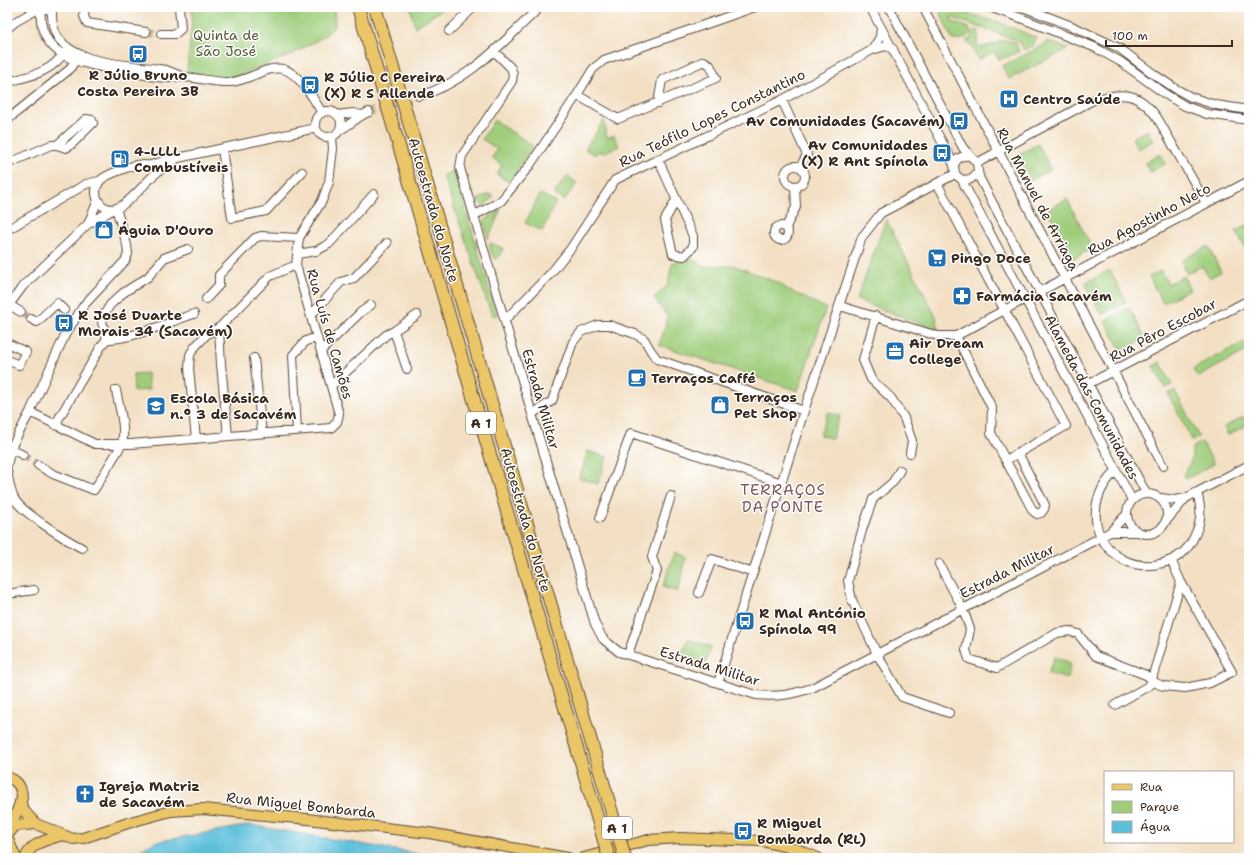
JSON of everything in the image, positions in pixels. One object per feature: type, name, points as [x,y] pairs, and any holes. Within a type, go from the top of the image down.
[{"type":"highway","name":"Autoestrada do Norte","points":[[358,7],[609,858]]},
{"type":"highway","name":"Autoestrada do Norte","points":[[375,7],[625,858]]},
{"type":"main road","name":"Rua Miguel Bombarda","points":[[9,776],[20,787],[21,800],[25,812],[36,824],[73,839],[83,838],[134,821],[171,812],[203,809],[429,833],[568,858]]},
{"type":"main road","points":[[16,858],[8,835],[21,800]]},
{"type":"main road","name":"Rua Miguel Bombarda","points":[[8,835],[16,826],[36,824]]},
{"type":"main road","points":[[25,858],[29,850],[36,844],[62,835]]},
{"type":"main road","points":[[584,858],[648,840],[680,838],[761,841],[782,845],[818,858]]},
{"type":"street","points":[[41,7],[41,25],[44,36],[63,56],[75,62],[101,68],[166,78],[183,77],[232,82],[271,69],[282,68],[294,75],[300,81],[322,113]]},
{"type":"street","points":[[7,29],[15,22],[41,7],[53,8],[52,17],[54,30],[57,36],[68,47],[78,53],[104,62],[167,71],[183,77]]},
{"type":"street","points":[[85,7],[84,16],[87,23],[146,32]]},
{"type":"street","points":[[161,34],[175,34],[181,29],[179,7]]},
{"type":"street","points":[[449,31],[474,7]]},
{"type":"street","points":[[419,96],[433,92],[463,76],[494,51],[540,7]]},
{"type":"street","points":[[474,213],[479,213],[501,201],[530,165],[593,69],[604,60],[755,7]]},
{"type":"street","name":"Alameda das Comunidades","points":[[870,7],[954,169],[962,180],[1132,500]]},
{"type":"street","points":[[889,7],[963,148],[977,162],[1093,100],[1112,95],[1124,94],[1139,99],[1151,109],[1206,203]]},
{"type":"street","points":[[989,7],[1094,46],[1121,62],[1165,94],[1185,106],[1208,114],[1249,120]]},
{"type":"street","points":[[1022,7],[1074,27],[1119,48],[1160,79],[1191,97],[1216,106],[1249,110]]},
{"type":"street","name":"Rua Manuel de Arriaga","points":[[923,8],[1163,466]]},
{"type":"street","points":[[872,50],[880,37],[881,28]]},
{"type":"street","name":"Rua Teófilo Lopes Constantino","points":[[505,320],[550,274],[567,253],[615,180],[782,100],[872,50],[886,46],[892,49]]},
{"type":"street","points":[[7,82],[47,70],[63,56],[68,47]]},
{"type":"street","name":"Estrada Militar","points":[[494,51],[511,68],[514,74],[512,81],[462,156],[460,168],[595,624],[603,639],[619,652],[756,695],[774,697],[792,694],[812,688],[963,608],[1102,537],[1119,524],[1126,515]]},
{"type":"street","points":[[7,120],[70,69],[75,62],[78,53]]},
{"type":"street","points":[[577,95],[618,119],[658,103],[716,78],[710,65],[704,61],[662,80],[658,103]]},
{"type":"street","points":[[782,100],[807,154],[800,167]]},
{"type":"street","points":[[330,112],[337,115],[352,112],[365,113],[332,136],[324,136],[318,132],[316,128],[317,118],[322,113],[330,112]]},
{"type":"street","points":[[337,115],[341,124],[340,130]]},
{"type":"street","points":[[7,230],[86,184],[99,181],[105,177],[136,165],[150,165],[165,160],[316,128]]},
{"type":"street","name":"Rua Luís de Camões","points":[[30,412],[95,444],[122,444],[196,439],[331,428],[337,422],[339,414],[296,265],[299,238],[322,202],[329,182],[333,149],[332,136]]},
{"type":"street","points":[[7,164],[51,145],[58,145]]},
{"type":"street","points":[[222,149],[232,218],[266,211],[302,172]]},
{"type":"street","points":[[718,682],[754,573],[804,411],[862,237],[881,213],[937,183],[954,169],[956,160],[960,157],[970,156]]},
{"type":"street","points":[[21,312],[8,307],[22,286],[88,224],[123,205],[147,181],[178,158]]},
{"type":"street","points":[[658,159],[693,236],[693,247],[684,256],[674,254],[665,220],[676,200]]},
{"type":"street","name":"Alameda das Comunidades","points":[[977,162],[980,179],[1146,493]]},
{"type":"street","points":[[142,166],[149,173],[147,181]]},
{"type":"street","points":[[794,166],[800,167],[804,172],[804,179],[800,184],[795,186],[787,182],[785,179],[785,172],[790,167],[794,166]]},
{"type":"street","points":[[962,180],[971,179],[978,172]]},
{"type":"street","points":[[99,181],[96,187],[96,193],[100,204],[106,208],[115,208]]},
{"type":"street","name":"Rua Agostinho Neto","points":[[1039,292],[1249,181]]},
{"type":"street","points":[[937,183],[1066,426],[1006,460]]},
{"type":"street","points":[[786,227],[796,207],[795,186]]},
{"type":"street","points":[[297,254],[316,251],[329,244],[374,194]]},
{"type":"street","points":[[88,224],[98,200]]},
{"type":"street","points":[[7,465],[10,449],[30,412],[65,335],[80,310],[125,261],[128,254],[127,245],[115,208]]},
{"type":"street","points":[[206,299],[219,285],[219,275],[255,238],[261,236],[299,238]]},
{"type":"street","points":[[311,315],[341,282],[354,278],[387,243]]},
{"type":"street","points":[[107,339],[102,322],[110,305],[123,293],[148,277],[164,258],[188,249]]},
{"type":"street","points":[[196,439],[189,368],[190,355],[194,348],[207,334],[220,327],[270,276],[296,265]]},
{"type":"street","points":[[840,306],[938,336],[956,336],[1025,299]]},
{"type":"street","name":"Rua Pêro Escobar","points":[[1088,384],[1249,300]]},
{"type":"street","points":[[31,318],[37,322],[57,303],[64,310]]},
{"type":"street","points":[[321,352],[361,312],[371,305]]},
{"type":"street","points":[[107,339],[114,340],[136,334],[194,314]]},
{"type":"street","points":[[331,386],[386,335],[417,315]]},
{"type":"street","points":[[876,316],[863,360],[871,379],[891,398],[904,418],[912,441],[910,453]]},
{"type":"street","points":[[532,414],[552,401],[573,342],[581,332],[598,325],[608,326],[635,334],[644,339],[650,351],[657,359],[804,411]]},
{"type":"street","points":[[220,327],[221,364],[228,436]]},
{"type":"street","points":[[394,331],[407,369]]},
{"type":"street","points":[[956,336],[992,408],[991,433],[1033,511],[1037,514],[1041,513],[1045,505],[1018,453]]},
{"type":"street","points":[[297,431],[293,355],[306,341],[317,337]]},
{"type":"street","points":[[55,425],[107,339]]},
{"type":"street","points":[[7,344],[26,352],[19,365],[7,360]]},
{"type":"street","points":[[254,358],[262,433]]},
{"type":"street","points":[[38,465],[54,474],[94,490],[122,444],[124,438],[116,390]]},
{"type":"street","points":[[600,518],[631,433],[782,483]]},
{"type":"street","points":[[10,449],[23,455]]},
{"type":"street","points":[[1161,498],[1175,500],[1186,498],[1249,465]]},
{"type":"street","points":[[900,470],[893,482],[873,499],[863,527],[848,581],[852,600],[878,654],[902,697],[949,713]]},
{"type":"street","points":[[7,471],[15,500],[22,508],[71,543],[82,548]]},
{"type":"street","points":[[1116,471],[1105,482],[1099,494],[1096,508],[1096,520],[1102,537],[1109,548],[1122,559],[1140,565],[1160,564],[1171,560],[1182,553],[1191,543],[1199,528],[1201,516],[1200,502],[1197,492]]},
{"type":"street","name":"Alameda das Comunidades","points":[[1126,515],[1127,507],[1138,495],[1146,493],[1154,494],[1161,498]]},
{"type":"street","points":[[628,654],[657,571],[652,557],[671,496]]},
{"type":"street","points":[[1161,498],[1165,504],[1167,512],[1166,520]]},
{"type":"street","points":[[1110,532],[1137,532],[1148,534],[1156,532],[1186,498]]},
{"type":"street","points":[[1126,515],[1130,525],[1137,532]]},
{"type":"street","points":[[699,593],[712,559],[754,573]]},
{"type":"street","points":[[939,564],[963,608],[970,629],[966,650],[969,659],[997,668],[1057,633],[1069,631],[1078,634],[1096,656],[1146,676],[1163,686],[1185,688],[1210,683],[1232,672],[1181,582],[1171,560]]},
{"type":"street","points":[[1115,705],[1148,688],[1152,680],[1181,582]]},
{"type":"street","points":[[7,594],[34,590]]},
{"type":"green space","name":"Quinta de São José","points":[[192,7],[334,7],[335,26],[326,35],[291,55],[230,79],[187,73]]},
{"type":"green space","points":[[410,7],[446,7],[415,27]]},
{"type":"green space","points":[[938,7],[944,7],[998,22],[1037,38],[1033,46],[1024,50],[1019,41],[950,17],[953,22],[969,28],[971,33],[962,39],[952,40]]},
{"type":"green space","points":[[974,30],[979,31],[977,44],[980,47],[1005,40],[1016,43],[1019,52],[999,60],[994,52],[978,60],[973,49],[966,41],[972,38]]},
{"type":"green space","points":[[1047,41],[1068,49],[1009,79],[1002,66],[1042,46]]},
{"type":"green space","points":[[494,120],[533,146],[517,170],[516,174],[509,182],[497,175],[502,165],[492,158],[497,149],[482,139]]},
{"type":"green space","points":[[604,120],[607,138],[614,135],[619,146],[603,153],[598,151],[595,155],[585,149]]},
{"type":"green space","points":[[1148,130],[1153,141],[1138,149],[1132,138]]},
{"type":"green space","points":[[1038,144],[1051,170],[1031,180],[1018,155]]},
{"type":"green space","points":[[1160,154],[1165,164],[1150,172],[1145,163]]},
{"type":"green space","points":[[454,170],[497,315],[492,316],[443,176]]},
{"type":"green space","points":[[567,176],[577,183],[564,201],[554,194]]},
{"type":"green space","points":[[489,194],[494,197],[483,206],[477,200]]},
{"type":"green space","points":[[540,194],[556,202],[542,231],[525,223]]},
{"type":"green space","points":[[1067,199],[1092,248],[1073,259],[1047,210]]},
{"type":"green space","points":[[501,209],[488,239],[484,221]]},
{"type":"green space","points":[[886,219],[936,317],[939,331],[857,300]]},
{"type":"green space","points":[[1249,224],[1249,256],[1236,231]]},
{"type":"green space","points":[[490,243],[503,248],[497,259],[494,258],[492,254]]},
{"type":"green space","points":[[1208,246],[1221,272],[1209,278],[1202,266],[1187,274],[1181,261]]},
{"type":"green space","points":[[691,259],[705,266],[735,266],[781,284],[788,290],[826,308],[798,391],[659,345],[668,317],[654,298],[668,285],[672,263]]},
{"type":"green space","points":[[1110,270],[1126,302],[1102,315],[1085,283]]},
{"type":"green space","points":[[1161,271],[1168,284],[1183,276],[1190,289],[1163,303],[1149,277]]},
{"type":"green space","points":[[1129,307],[1145,338],[1121,351],[1105,320]]},
{"type":"green space","points":[[1244,342],[1248,350],[1198,377],[1193,369]]},
{"type":"green space","points":[[1160,362],[1172,385],[1165,388],[1153,366]]},
{"type":"green space","points":[[147,373],[149,390],[134,391],[133,374]]},
{"type":"green space","points":[[1175,391],[1199,437],[1192,440],[1168,394]]},
{"type":"green space","points":[[828,412],[840,416],[832,439],[820,435]]},
{"type":"green space","points":[[1249,414],[1249,424],[1228,435],[1224,427]]},
{"type":"green space","points":[[1202,442],[1214,464],[1186,479],[1183,474],[1191,462],[1192,448]]},
{"type":"green space","points":[[588,451],[607,457],[598,484],[579,478]]},
{"type":"green space","points":[[674,553],[686,557],[682,570],[684,571],[677,592],[663,587]]},
{"type":"green space","points":[[688,639],[711,647],[705,664],[681,655]]},
{"type":"green space","points":[[1054,657],[1071,663],[1067,679],[1048,673]]},
{"type":"water","points":[[250,825],[442,858],[127,858],[155,842]]},
{"type":"tunnel","points":[[146,32],[161,34]]},
{"type":"tunnel","points":[[369,112],[419,96]]},
{"type":"tunnel","points":[[21,312],[31,319]]},
{"type":"tunnel","points":[[23,455],[38,465]]},
{"type":"place","name":"R Júlio Bruno Costa Pereira 3B","points":[[138,54]]},
{"type":"place","name":"R Júlio C Pereira (X) R S Allende","points":[[310,85]]},
{"type":"place","name":"Centro Saúde","points":[[1009,99]]},
{"type":"place","name":"Av Comunidades (Sacavém)","points":[[959,121]]},
{"type":"place","name":"Av Comunidades (X) R Ant Spínola","points":[[942,153]]},
{"type":"place","name":"4-LLLL Combustíveis","points":[[120,159]]},
{"type":"place","name":"Águia D'Ouro","points":[[104,230]]},
{"type":"place","name":"Pingo Doce","points":[[937,258]]},
{"type":"place","name":"Farmácia Sacavém","points":[[962,296]]},
{"type":"place","name":"R José Duarte Morais 34 (Sacavém)","points":[[64,323]]},
{"type":"place","name":"Air Dream College","points":[[895,351]]},
{"type":"place","name":"Terraços Caffé","points":[[637,378]]},
{"type":"place","name":"Terraços Pet Shop","points":[[720,405]]},
{"type":"place","name":"Escola Básica n.º 3 de Sacavém","points":[[156,406]]},
{"type":"place","name":"R Mal António Spínola 99","points":[[745,621]]},
{"type":"place","name":"Igreja Matriz de Sacavém","points":[[85,794]]},
{"type":"place","name":"R Miguel Bombarda (RL)","points":[[743,831]]},
{"type":"district","name":"TERRAÇOS DA PONTE","points":[[783,498]]}]
